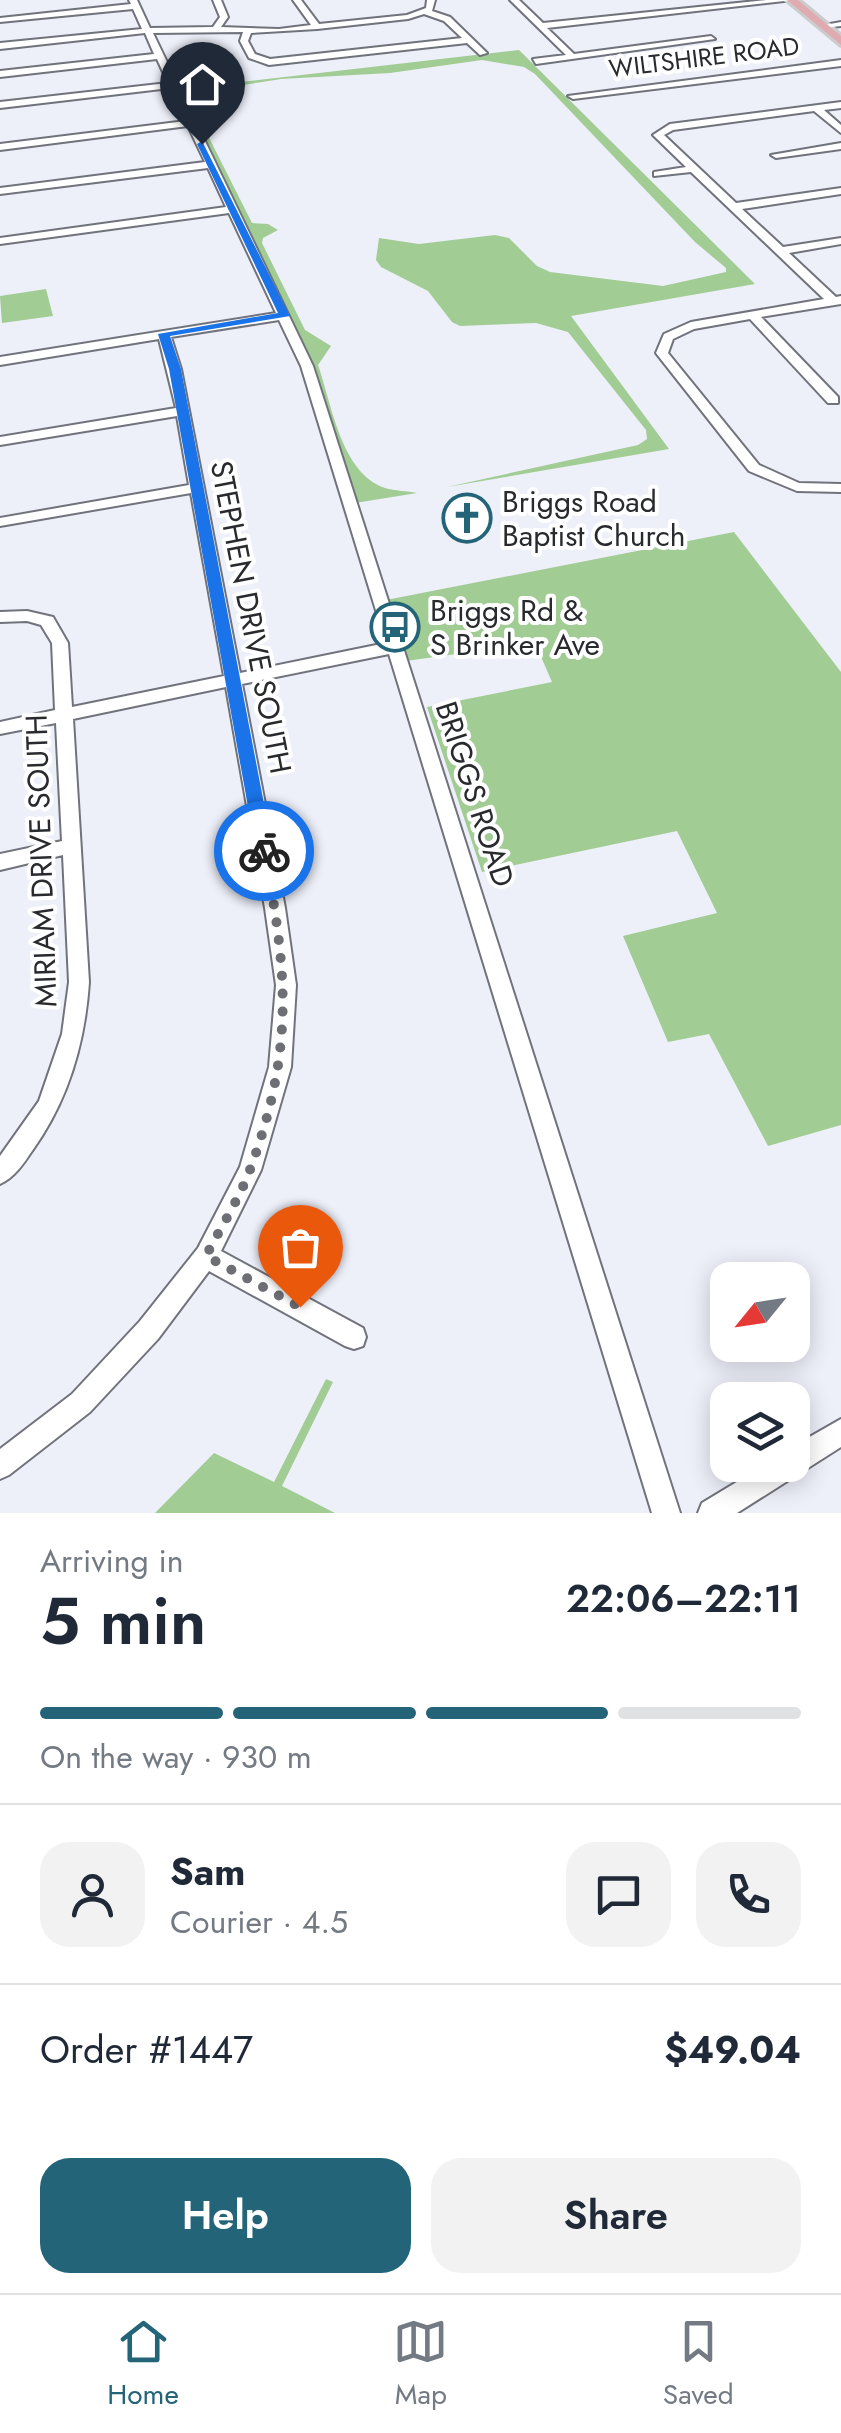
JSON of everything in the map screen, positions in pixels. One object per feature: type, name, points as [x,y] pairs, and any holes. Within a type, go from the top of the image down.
[{"type":"main road","points":[[790,0],[841,42]]},
{"type":"street","points":[[216,28],[224,17],[217,0]]},
{"type":"street","points":[[298,1],[309,0]]},
{"type":"street","points":[[426,12],[432,6],[431,0]]},
{"type":"street","points":[[514,0],[572,56]]},
{"type":"street","points":[[540,26],[790,0]]},
{"type":"street","points":[[298,1],[317,27]]},
{"type":"street","points":[[48,2],[54,14]]},
{"type":"street","points":[[0,20],[134,3]]},
{"type":"street","name":"BRIGGS ROAD","points":[[134,3],[234,208],[314,390],[666,1513]]},
{"type":"street","points":[[0,46],[148,30],[317,27],[426,12],[448,19],[483,53]]},
{"type":"street","points":[[824,26],[841,24]]},
{"type":"street","points":[[248,31],[245,46],[260,60],[469,40]]},
{"type":"street","points":[[536,62],[711,40]]},
{"type":"street","points":[[0,74],[160,56]]},
{"type":"street","name":"WILTSHIRE ROAD","points":[[573,96],[841,63]]},
{"type":"street","points":[[0,105],[174,85]]},
{"type":"street","points":[[837,301],[661,139],[660,131],[841,105]]},
{"type":"street","points":[[816,108],[841,130]]},
{"type":"street","points":[[0,147],[192,124]]},
{"type":"street","points":[[776,154],[841,146]]},
{"type":"street","points":[[0,191],[212,164]]},
{"type":"street","points":[[658,174],[693,169]]},
{"type":"street","points":[[734,207],[841,191]]},
{"type":"street","points":[[0,241],[234,208]]},
{"type":"street","points":[[780,251],[841,242]]},
{"type":"street","points":[[837,301],[683,328],[668,337],[662,353],[747,461],[773,479],[814,490],[841,488]]},
{"type":"street","points":[[752,315],[832,400]]},
{"type":"street","points":[[0,361],[284,316]]},
{"type":"street","name":"STEPHEN DRIVE SOUTH","points":[[0,1466],[81,1403],[148,1330],[206,1256],[250,1170],[280,1067],[286,985],[276,908],[175,369],[164,334]]},
{"type":"street","points":[[0,440],[182,411]]},
{"type":"street","points":[[0,522],[196,488]]},
{"type":"street","name":"MIRIAM DRIVE SOUTH","points":[[0,617],[27,616],[47,621],[60,643],[80,982],[77,1028],[64,1070],[42,1116],[0,1173]]},
{"type":"street","points":[[0,728],[394,647]]},
{"type":"street","points":[[0,862],[72,846]]},
{"type":"street","points":[[206,1256],[354,1337]]},
{"type":"street","points":[[810,1452],[841,1432]]},
{"type":"street","points":[[712,1513],[762,1482]]},
{"type":"green space","points":[[519,50],[755,284],[571,316],[669,449],[447,487],[638,445],[647,439],[646,430],[568,332],[536,323],[460,326],[452,322],[428,291],[381,267],[376,260],[379,238],[419,244],[495,235],[509,238],[537,266],[550,272],[663,286],[726,272],[726,268],[695,242],[524,67],[482,60],[390,73],[281,79],[193,93],[189,98],[252,223],[268,224],[278,230],[263,238],[262,243],[305,330],[331,346],[318,365],[348,453],[370,480],[385,488],[417,493],[355,503],[298,332],[179,89]]},
{"type":"green space","points":[[46,289],[53,316],[2,323],[0,296]]},
{"type":"green space","points":[[734,532],[841,672],[841,1125],[768,1146],[709,1034],[668,1042],[623,936],[717,913],[677,831],[482,872],[427,707],[552,682],[535,643],[406,661],[386,600]]},
{"type":"green space","points":[[326,1379],[333,1382],[282,1486],[335,1513],[155,1513],[214,1453],[274,1482]]},
{"type":"way so far","points":[[264,851],[286,985],[280,1067],[250,1170],[206,1256],[300,1307]]},
{"type":"place","name":"Briggs Road Baptist Church","points":[[467,518]]},
{"type":"place","name":"Briggs Rd & S Brinker Ave","points":[[395,627]]},
{"type":"route","points":[[202,144],[284,316],[164,334],[175,369],[264,851]]}]
